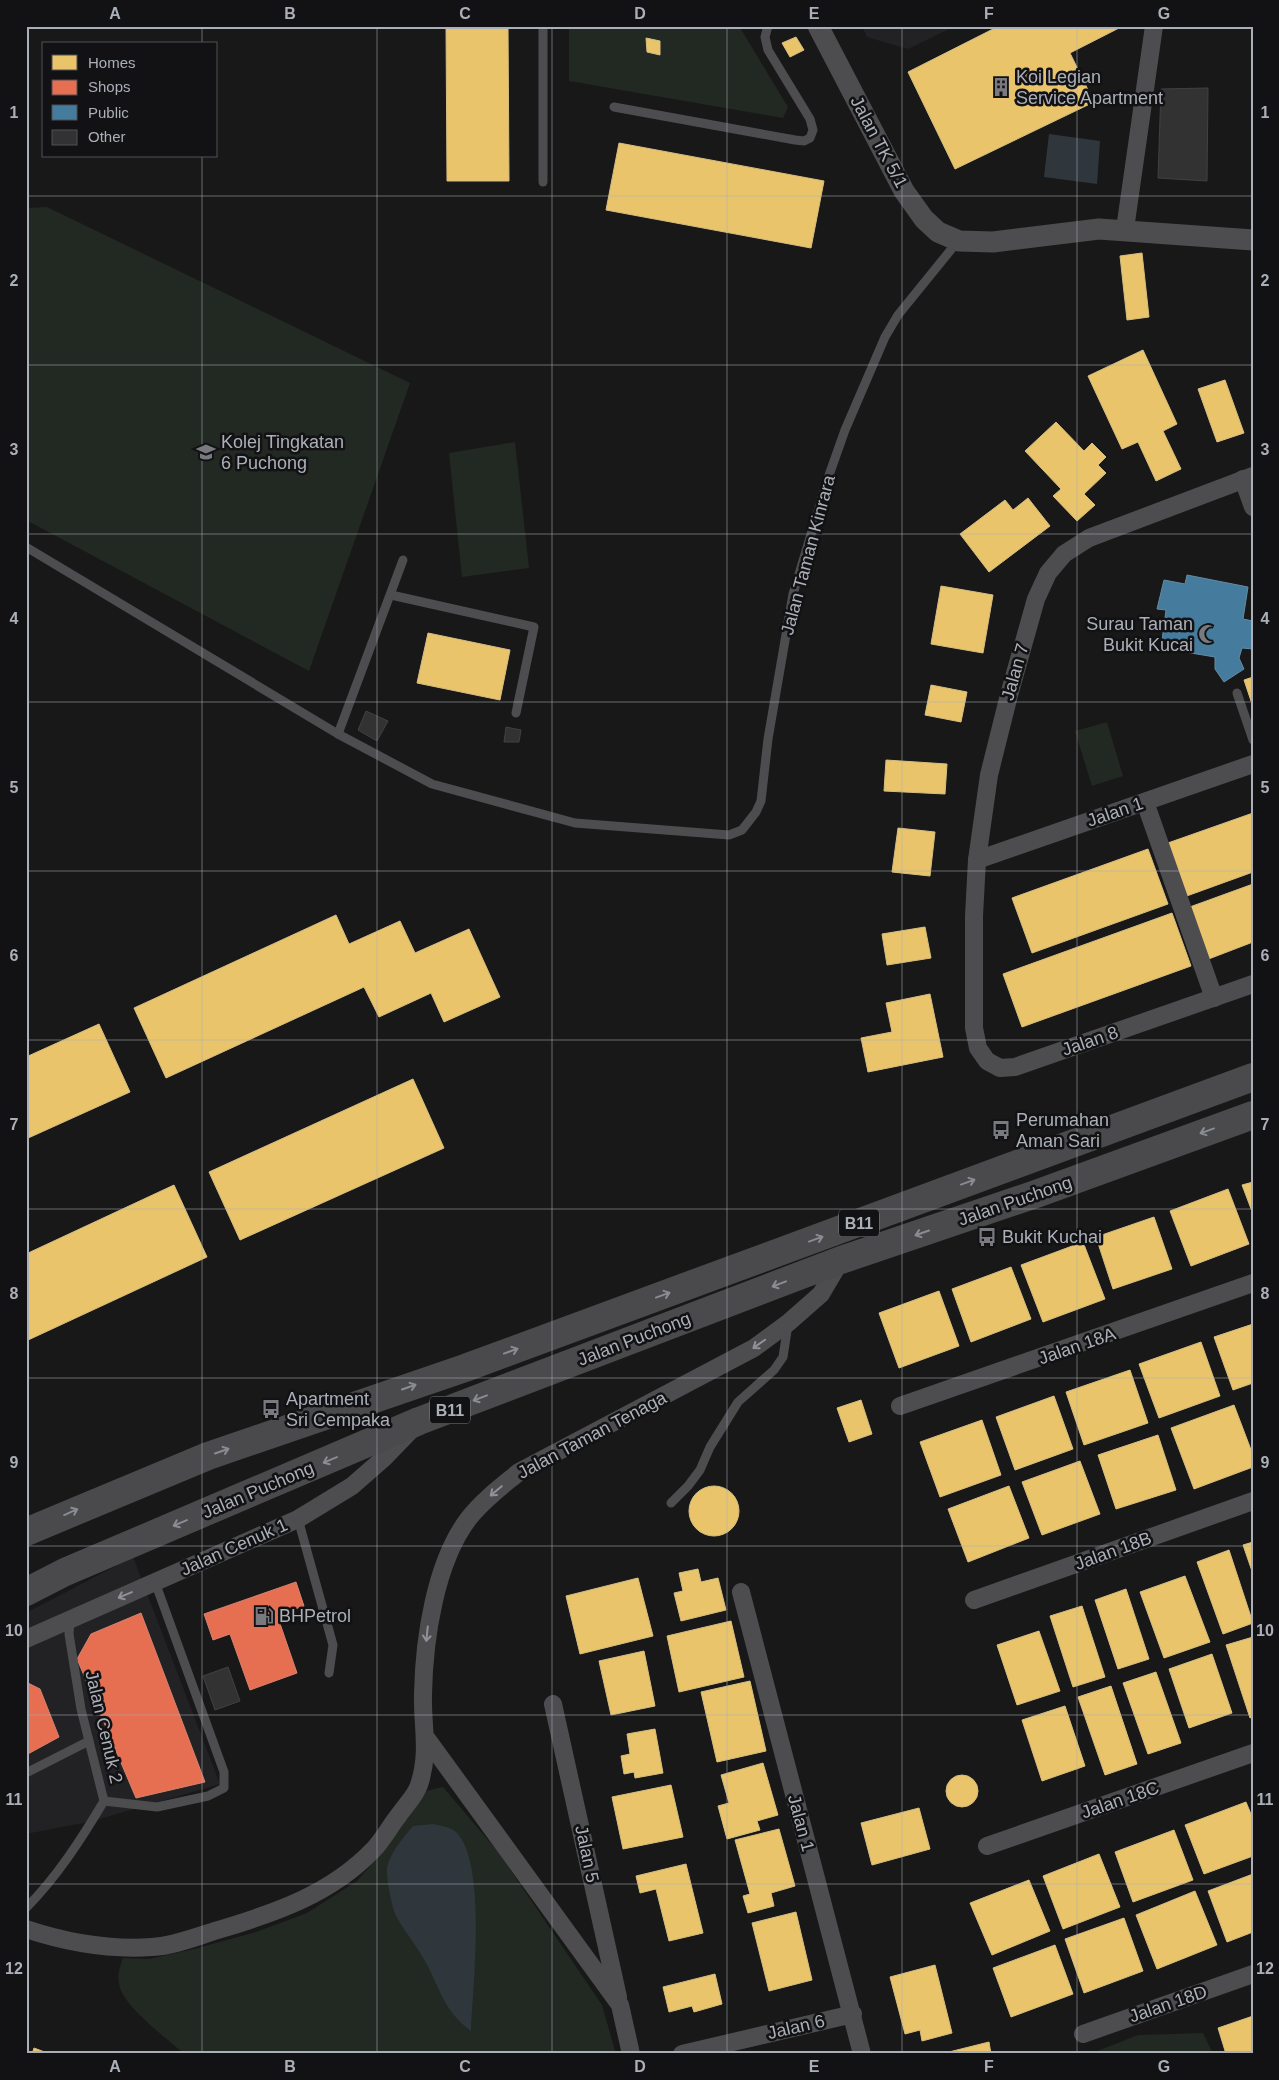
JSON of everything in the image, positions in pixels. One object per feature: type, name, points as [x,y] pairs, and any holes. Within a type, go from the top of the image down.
[{"type":"main road","name":"Jalan Puchong","points":[[26,1532],[208,1456],[465,1368],[1253,1077]]},
{"type":"main road","name":"Jalan Puchong","points":[[26,1592],[66,1572],[420,1421],[841,1260],[1036,1194],[1253,1115]]},
{"type":"main road","points":[[26,1575],[39,1572],[66,1572]]},
{"type":"street","name":"Jalan TK 5/1","points":[[818,26],[904,190],[924,219],[938,232],[959,241]]},
{"type":"street","points":[[1125,229],[1154,26]]},
{"type":"street","points":[[959,241],[993,242],[1099,229],[1125,229],[1253,240]]},
{"type":"street","points":[[1248,478],[1253,507]]},
{"type":"street","name":"Jalan 7","points":[[974,1001],[974,916],[977,860],[989,775],[1009,694],[1036,599],[1048,573],[1064,554],[1089,538],[1248,478]]},
{"type":"street","name":"Jalan 1","points":[[977,860],[1253,764]]},
{"type":"street","points":[[1145,802],[1214,998]]},
{"type":"street","name":"Jalan 8","points":[[974,1001],[974,1028],[978,1048],[987,1061],[1000,1068],[1027,1064],[1253,984]]},
{"type":"street","name":"Jalan Taman Tenaga","points":[[26,1929],[64,1942],[108,1946],[154,1947],[262,1917],[319,1893],[348,1873],[374,1849],[419,1787],[426,1757],[427,1739],[423,1695],[428,1629],[438,1582],[451,1550],[468,1518],[491,1495],[519,1472],[754,1348],[788,1323],[821,1294],[841,1260]]},
{"type":"street","name":"Jalan 18A","points":[[900,1406],[1253,1283]]},
{"type":"street","name":"Jalan Cenuk 1","points":[[26,1639],[298,1519],[352,1486],[384,1458],[420,1421]]},
{"type":"street","name":"Jalan 18B","points":[[974,1600],[1253,1501]]},
{"type":"street","name":"Jalan 1","points":[[741,1592],[862,2054]]},
{"type":"street","name":"Jalan 5","points":[[553,1704],[631,2054]]},
{"type":"street","name":"Jalan 5","points":[[427,1739],[465,1794],[620,2005]]},
{"type":"street","name":"Jalan 18C","points":[[987,1846],[1253,1753]]},
{"type":"street","name":"Jalan 5","points":[[419,1787],[439,1779],[447,1781],[465,1794]]},
{"type":"street","name":"Jalan 18D","points":[[1083,2034],[1253,1974]]},
{"type":"street","name":"Jalan 6","points":[[682,2054],[853,2014]]},
{"type":"lane","points":[[543,26],[544,182]]},
{"type":"lane","points":[[614,107],[795,140],[810,138],[813,130],[810,119],[768,50],[765,37],[768,26]]},
{"type":"lane","name":"Jalan Taman Kinrara","points":[[26,547],[338,734],[432,784],[574,823],[730,835],[742,830],[756,812],[761,801],[769,730],[793,594],[828,478],[845,430],[885,337],[898,314],[959,241]]},
{"type":"lane","points":[[338,734],[403,560]]},
{"type":"lane","points":[[391,595],[534,627],[516,713]]},
{"type":"lane","points":[[1236,693],[1253,740]]},
{"type":"lane","points":[[671,1503],[688,1486],[700,1470],[723,1424],[738,1402],[783,1357],[788,1339],[788,1323]]},
{"type":"lane","points":[[298,1519],[333,1646],[329,1673]]},
{"type":"lane","points":[[104,1801],[157,1807],[208,1796],[224,1788],[224,1772],[154,1582]]},
{"type":"lane","name":"Jalan Cenuk 2","points":[[26,1908],[69,1855],[104,1801],[71,1654],[68,1634],[70,1619]]},
{"type":"lane","points":[[26,1773],[89,1741]]},
{"type":"shaded area","points":[[569,26],[739,26],[788,107],[783,118],[569,81]]},
{"type":"shaded area","points":[[862,26],[955,26],[908,49],[867,37]]},
{"type":"shaded area","points":[[1049,134],[1100,141],[1097,184],[1044,177]]},
{"type":"shaded area","name":"Kolej Tingkatan 6 Puchong","points":[[47,207],[410,383],[309,671],[26,520],[26,208]]},
{"type":"shaded area","points":[[515,442],[529,568],[462,577],[449,453]]},
{"type":"shaded area","points":[[1107,722],[1123,776],[1092,786],[1075,731]]},
{"type":"shaded area","points":[[133,1557],[220,1784],[93,1821],[26,1834],[26,1613]]},
{"type":"shaded area","points":[[443,1787],[499,1853],[602,2005],[616,2054],[184,2054],[147,2022],[122,1993],[118,1981],[123,1958],[149,1959],[256,1932],[307,1913],[357,1881],[390,1843],[427,1791]]},
{"type":"shaded area","points":[[434,1824],[456,1832],[466,1847],[472,1870],[476,1926],[471,2031],[448,2007],[422,1955],[396,1916],[387,1878],[387,1868],[394,1851],[413,1826]]},
{"type":"shaded area","points":[[1203,2033],[1213,2054],[1090,2054],[1138,2035]]},
{"type":"building: Homes","points":[[446,26],[508,26],[509,181],[447,181]]},
{"type":"building: Homes","name":"Koi Legian Service Apartment","points":[[999,26],[1121,27],[1070,53],[1094,102],[955,169],[908,72]]},
{"type":"building: Homes","points":[[796,37],[804,50],[790,57],[782,43]]},
{"type":"building: Homes","points":[[646,38],[660,41],[660,55],[647,52]]},
{"type":"building: Homes","points":[[619,143],[824,181],[811,248],[606,210]]},
{"type":"building: Homes","points":[[1142,253],[1149,317],[1127,320],[1120,256]]},
{"type":"building: Homes","points":[[1143,350],[1177,424],[1163,431],[1181,469],[1156,481],[1138,442],[1122,449],[1088,376]]},
{"type":"building: Homes","points":[[1225,380],[1244,433],[1217,442],[1198,389]]},
{"type":"building: Homes","points":[[1056,422],[1084,451],[1092,443],[1106,457],[1098,465],[1106,473],[1084,494],[1095,505],[1077,521],[1053,496],[1061,489],[1025,451]]},
{"type":"building: Homes","points":[[1028,498],[1050,526],[989,572],[960,534],[1005,500],[1013,510]]},
{"type":"building: Homes","points":[[941,586],[993,595],[983,653],[931,644]]},
{"type":"building: Homes","points":[[428,633],[510,650],[500,700],[417,683]]},
{"type":"building: Homes","points":[[1253,677],[1253,707],[1244,680]]},
{"type":"building: Homes","points":[[931,685],[967,692],[961,722],[925,715]]},
{"type":"building: Homes","points":[[886,760],[947,764],[945,794],[884,791]]},
{"type":"building: Homes","points":[[1253,813],[1253,872],[1184,897],[1165,844]]},
{"type":"building: Homes","points":[[898,828],[935,832],[930,876],[892,872]]},
{"type":"building: Homes","points":[[1148,849],[1168,904],[1032,953],[1012,898]]},
{"type":"building: Homes","points":[[1253,884],[1253,942],[1206,960],[1187,908]]},
{"type":"building: Homes","points":[[1172,913],[1191,966],[1022,1027],[1003,974]]},
{"type":"building: Homes","points":[[336,915],[349,944],[400,921],[415,953],[469,929],[500,997],[444,1022],[431,993],[379,1017],[364,987],[166,1078],[134,1008]]},
{"type":"building: Homes","points":[[925,927],[931,958],[887,965],[882,934]]},
{"type":"building: Homes","points":[[930,994],[943,1057],[868,1072],[861,1038],[892,1032],[886,1003]]},
{"type":"building: Homes","points":[[99,1024],[130,1092],[26,1139],[26,1057]]},
{"type":"building: Homes","points":[[413,1079],[444,1148],[240,1240],[209,1172]]},
{"type":"building: Homes","points":[[1253,1182],[1253,1214],[1242,1185]]},
{"type":"building: Homes","points":[[174,1185],[207,1257],[26,1341],[26,1254]]},
{"type":"building: Homes","points":[[1228,1189],[1249,1244],[1191,1266],[1170,1211]]},
{"type":"building: Homes","points":[[1154,1217],[1172,1269],[1113,1289],[1096,1237]]},
{"type":"building: Homes","points":[[1083,1242],[1105,1299],[1043,1322],[1021,1265]]},
{"type":"building: Homes","points":[[1011,1267],[1031,1319],[971,1342],[952,1289]]},
{"type":"building: Homes","points":[[939,1291],[959,1346],[899,1368],[879,1313]]},
{"type":"building: Homes","points":[[1253,1324],[1253,1383],[1233,1390],[1214,1337]]},
{"type":"building: Homes","points":[[1201,1342],[1220,1396],[1159,1418],[1139,1364]]},
{"type":"building: Homes","points":[[1130,1370],[1148,1423],[1084,1445],[1066,1392]]},
{"type":"building: Homes","points":[[1054,1396],[1073,1449],[1015,1470],[996,1417]]},
{"type":"building: Homes","points":[[861,1400],[872,1434],[849,1442],[837,1408]]},
{"type":"building: Homes","points":[[1234,1405],[1253,1455],[1253,1467],[1194,1489],[1171,1428]]},
{"type":"building: Homes","points":[[982,1420],[1001,1475],[940,1497],[920,1442]]},
{"type":"building: Homes","points":[[1158,1435],[1176,1490],[1116,1509],[1098,1455]]},
{"type":"building: Homes","points":[[1080,1461],[1100,1514],[1042,1535],[1022,1482]]},
{"type":"building: Homes","points":[[714,1486],[724,1488],[732,1493],[737,1501],[739,1511],[737,1521],[732,1529],[724,1534],[714,1536],[704,1534],[696,1529],[691,1521],[689,1511],[691,1501],[696,1493],[704,1488]]},
{"type":"building: Homes","points":[[1009,1486],[1029,1538],[968,1562],[948,1509]]},
{"type":"building: Homes","points":[[1253,1542],[1253,1574],[1243,1545]]},
{"type":"building: Homes","points":[[1229,1550],[1253,1623],[1223,1634],[1197,1562]]},
{"type":"building: Homes","points":[[698,1569],[701,1582],[718,1578],[726,1610],[681,1621],[674,1593],[683,1591],[679,1573]]},
{"type":"building: Homes","points":[[1185,1576],[1210,1642],[1164,1658],[1140,1592]]},
{"type":"building: Homes","points":[[638,1578],[653,1636],[580,1654],[566,1596]]},
{"type":"building: Homes","points":[[1126,1589],[1149,1659],[1118,1669],[1095,1600]]},
{"type":"building: Homes","points":[[1082,1606],[1105,1677],[1073,1687],[1050,1616]]},
{"type":"building: Homes","points":[[731,1621],[744,1677],[679,1692],[667,1636]]},
{"type":"building: Homes","points":[[1039,1631],[1060,1691],[1017,1705],[997,1645]]},
{"type":"building: Homes","points":[[1253,1637],[1253,1717],[1250,1718],[1226,1645]]},
{"type":"building: Homes","points":[[644,1651],[655,1706],[611,1715],[599,1661]]},
{"type":"building: Homes","points":[[1212,1654],[1232,1713],[1189,1728],[1169,1669]]},
{"type":"building: Homes","points":[[1156,1672],[1181,1743],[1148,1754],[1123,1683]]},
{"type":"building: Homes","points":[[750,1681],[766,1751],[717,1762],[701,1692]]},
{"type":"building: Homes","points":[[1111,1686],[1137,1764],[1105,1775],[1078,1697]]},
{"type":"building: Homes","points":[[1065,1706],[1085,1766],[1042,1781],[1022,1720]]},
{"type":"building: Homes","points":[[655,1729],[663,1773],[635,1778],[634,1772],[624,1774],[621,1756],[630,1754],[627,1734]]},
{"type":"building: Homes","points":[[763,1763],[778,1815],[757,1821],[760,1830],[727,1839],[718,1806],[729,1803],[721,1775]]},
{"type":"building: Homes","points":[[962,1775],[968,1776],[973,1780],[977,1785],[977,1797],[973,1802],[968,1806],[962,1807],[956,1806],[951,1802],[947,1797],[946,1791],[947,1785],[951,1780],[956,1776]]},
{"type":"building: Homes","points":[[671,1785],[683,1837],[623,1849],[612,1797]]},
{"type":"building: Homes","points":[[1246,1802],[1253,1819],[1253,1856],[1204,1874],[1185,1825]]},
{"type":"building: Homes","points":[[919,1808],[930,1849],[872,1865],[861,1823]]},
{"type":"building: Homes","points":[[779,1829],[795,1886],[771,1893],[774,1906],[748,1913],[743,1896],[750,1894],[735,1840]]},
{"type":"building: Homes","points":[[1174,1830],[1193,1880],[1133,1902],[1115,1852]]},
{"type":"building: Homes","points":[[1099,1854],[1120,1907],[1063,1929],[1043,1876]]},
{"type":"building: Homes","points":[[686,1864],[703,1933],[669,1941],[656,1889],[640,1893],[636,1876]]},
{"type":"building: Homes","points":[[1253,1874],[1253,1932],[1227,1942],[1208,1891]]},
{"type":"building: Homes","points":[[1029,1880],[1050,1931],[992,1955],[970,1903]]},
{"type":"building: Homes","points":[[1195,1891],[1217,1945],[1157,1969],[1136,1915]]},
{"type":"building: Homes","points":[[796,1912],[812,1980],[769,1991],[752,1923]]},
{"type":"building: Homes","points":[[1124,1918],[1143,1971],[1084,1993],[1065,1939]]},
{"type":"building: Homes","points":[[1055,1945],[1073,1994],[1011,2017],[993,1968]]},
{"type":"building: Homes","points":[[935,1965],[952,2033],[922,2041],[920,2030],[905,2034],[890,1977]]},
{"type":"building: Homes","points":[[715,1974],[722,2004],[694,2012],[692,2006],[669,2012],[663,1987]]},
{"type":"building: Homes","points":[[1253,2016],[1253,2054],[1226,2054],[1218,2028]]},
{"type":"building: Homes","points":[[989,2042],[991,2054],[941,2054]]},
{"type":"building: Homes","points":[[34,2048],[50,2054],[32,2054]]},
{"type":"building: Shops","points":[[296,1582],[304,1606],[277,1615],[297,1673],[250,1690],[230,1634],[213,1640],[204,1614]]},
{"type":"building: Shops","points":[[141,1613],[205,1782],[136,1798],[77,1659],[91,1634]]},
{"type":"building: Shops","points":[[26,1682],[40,1689],[59,1737],[26,1755]]},
{"type":"building: Public","name":"Surau Taman Bukit Kucai","points":[[1187,575],[1248,587],[1243,619],[1253,621],[1253,649],[1242,648],[1239,658],[1244,669],[1224,682],[1215,669],[1215,657],[1161,648],[1166,610],[1157,609],[1164,580],[1185,584]]},
{"type":"building: Other","points":[[1208,88],[1207,181],[1158,178],[1161,89]]},
{"type":"building: Other","points":[[366,711],[388,721],[377,741],[358,730]]},
{"type":"building: Other","points":[[506,727],[521,730],[519,742],[504,742]]},
{"type":"building: Other","points":[[228,1667],[240,1701],[215,1710],[203,1676]]},
{"type":"place","name":"Koi Legian Service Apartment","points":[[1001,87]]},
{"type":"place","name":"Kolej Tingkatan 6 Puchong","points":[[206,452]]},
{"type":"place","name":"Surau Taman Bukit Kucai","points":[[1208,634]]},
{"type":"place","name":"Perumahan Aman Sari","points":[[1001,1130]]},
{"type":"place","name":"Bukit Kuchai","points":[[987,1237]]},
{"type":"place","name":"Apartment Sri Cempaka","points":[[271,1409]]},
{"type":"place","name":"BHPetrol","points":[[264,1616]]}]
